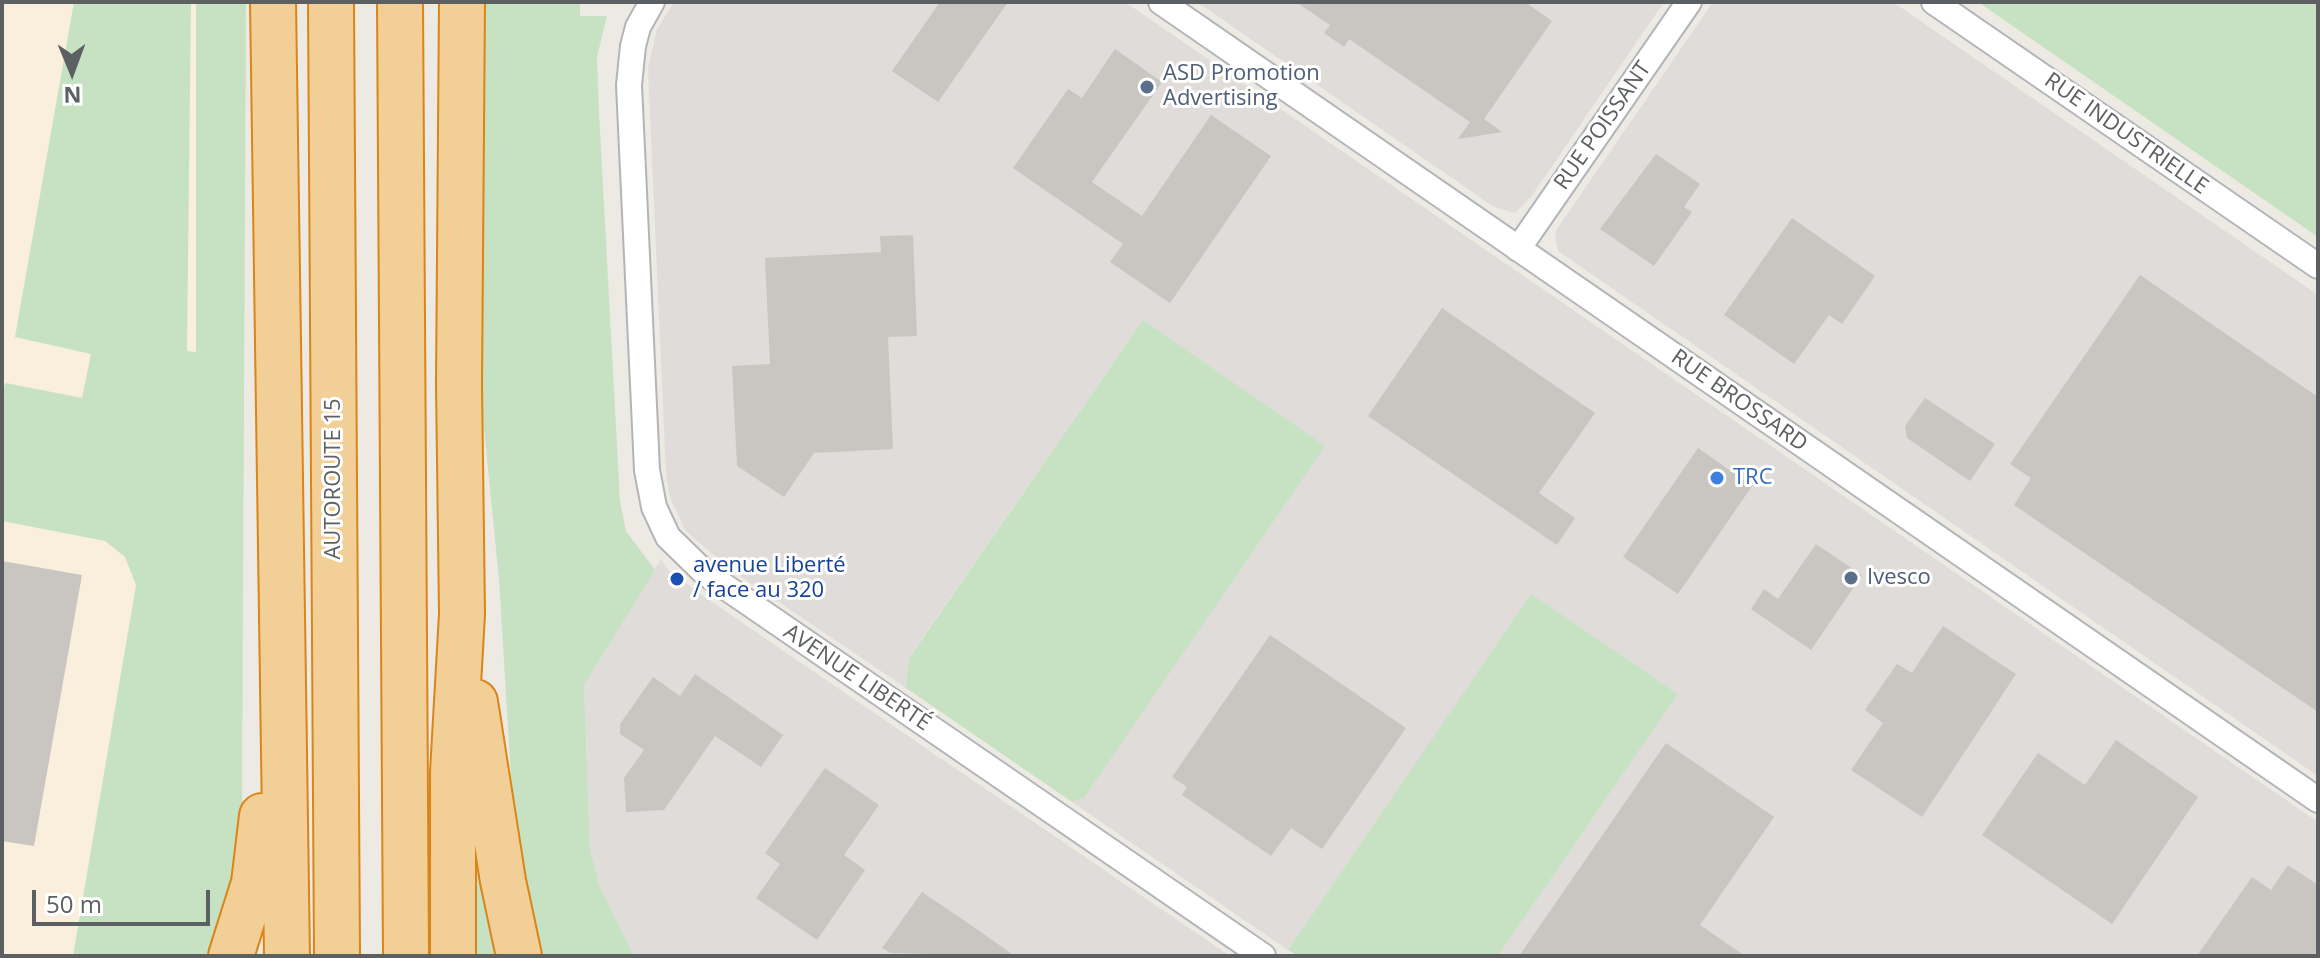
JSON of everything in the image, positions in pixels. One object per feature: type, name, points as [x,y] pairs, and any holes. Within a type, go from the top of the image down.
[{"type":"highway","points":[[273,2],[287,956]]},
{"type":"highway","name":"AUTOROUTE 15","points":[[331,2],[337,956]]},
{"type":"highway","points":[[400,2],[406,956]]},
{"type":"highway","points":[[453,956],[453,772],[462,614],[459,384],[462,2]]},
{"type":"highway","points":[[231,956],[249,905],[261,836],[279,302]]},
{"type":"highway","points":[[462,614],[503,881],[519,956]]},
{"type":"street","name":"AVENUE LIBERTÉ","points":[[652,2],[638,27],[629,85],[647,470],[654,507],[668,537],[705,573],[1263,956]]},
{"type":"street","name":"RUE BROSSARD","points":[[1161,2],[2318,800]]},
{"type":"street","name":"RUE POISSANT","points":[[1518,249],[1689,2]]},
{"type":"street","name":"RUE INDUSTRIELLE","points":[[1934,2],[2318,266]]},
{"type":"shaded area","points":[[2,2],[197,2],[197,352],[100,956],[2,956]]},
{"type":"shaded area","points":[[674,2],[1125,2],[2318,822],[2318,956],[1498,956],[1678,694],[1531,595],[1288,950],[1072,802],[1084,798],[1324,446],[1143,320],[909,657],[906,688],[727,567],[685,530],[670,497],[666,474],[648,68],[657,29]]},
{"type":"shaded area","points":[[1197,2],[1664,2],[1531,197],[1515,213],[1494,207]]},
{"type":"shaded area","points":[[1713,2],[1893,2],[2318,295],[2318,776],[1558,251],[1557,229]]},
{"type":"shaded area","points":[[661,559],[668,570],[709,600],[1230,956],[634,956],[599,885],[590,849],[584,685]]},
{"type":"green space","points":[[74,2],[191,2],[187,351],[196,352],[196,2],[246,2],[242,804],[238,863],[208,956],[73,956],[136,585],[125,557],[105,541],[2,521],[2,389],[6,383],[82,398],[91,354],[15,337]]},
{"type":"green space","points":[[479,2],[580,2],[580,16],[607,16],[597,57],[620,501],[626,531],[655,570],[584,685],[590,849],[599,885],[634,956],[538,956],[516,859],[499,579],[479,378]]},
{"type":"green space","points":[[1978,2],[2318,2],[2318,237]]},
{"type":"green space","points":[[1143,320],[1325,446],[1084,798],[1072,802],[906,688],[909,658]]},
{"type":"green space","points":[[1531,594],[1678,694],[1498,956],[1298,956],[1288,950]]},
{"type":"green space","points":[[471,793],[505,956],[473,956]]},
{"type":"building","points":[[940,2],[1008,2],[938,102],[892,71]]},
{"type":"building","points":[[1296,2],[1525,2],[1552,21],[1484,119],[1502,132],[1458,139],[1470,122],[1349,39],[1344,47],[1324,33],[1330,25]]},
{"type":"building","points":[[1115,49],[1162,82],[1092,182],[1142,216],[1211,115],[1271,156],[1170,303],[1110,262],[1123,244],[1013,168],[1068,89],[1082,98]]},
{"type":"building","points":[[1656,154],[1700,184],[1684,207],[1692,212],[1654,266],[1600,229]]},
{"type":"building","points":[[1792,218],[1875,276],[1842,324],[1829,315],[1794,364],[1724,315]]},
{"type":"building","points":[[913,235],[917,336],[888,337],[893,449],[814,453],[784,497],[737,466],[732,366],[770,364],[765,258],[881,252],[880,236]]},
{"type":"building","points":[[2140,275],[2318,397],[2318,712],[2014,505],[2031,478],[2010,464]]},
{"type":"building","points":[[1442,308],[1595,413],[1539,493],[1575,518],[1557,545],[1368,416]]},
{"type":"building","points":[[1925,398],[1995,444],[1970,481],[1907,438],[1905,426]]},
{"type":"building","points":[[1698,448],[1752,486],[1678,594],[1623,557]]},
{"type":"building","points":[[1816,544],[1862,575],[1811,650],[1751,609],[1764,589],[1778,599]]},
{"type":"building","points":[[2,561],[82,575],[34,846],[2,841]]},
{"type":"building","points":[[1943,626],[2016,674],[1922,817],[1851,770],[1883,723],[1865,710],[1897,664],[1912,673]]},
{"type":"building","points":[[1270,635],[1406,728],[1322,849],[1291,828],[1271,856],[1182,795],[1187,787],[1172,777]]},
{"type":"building","points":[[695,674],[783,735],[761,767],[715,736],[664,810],[626,812],[624,778],[644,750],[620,734],[620,724],[653,677],[680,696]]},
{"type":"building","points":[[2116,740],[2198,797],[2112,924],[1982,835],[2038,753],[2085,785]]},
{"type":"building","points":[[1666,743],[1774,817],[1700,925],[1745,956],[1519,956]]},
{"type":"building","points":[[825,768],[879,805],[844,855],[865,870],[817,940],[756,898],[780,864],[765,853]]},
{"type":"building","points":[[2288,865],[2318,885],[2318,956],[2197,956],[2252,877],[2271,890]]},
{"type":"building","points":[[922,892],[1015,956],[890,953],[882,948]]},
{"type":"place","name":"ASD Promotion Advertising","points":[[1147,87]]},
{"type":"place","name":"TRC","points":[[1717,478]]},
{"type":"place","name":"Ivesco","points":[[1851,578]]},
{"type":"place","name":"avenue Liberté / face au 320","points":[[677,579]]}]
